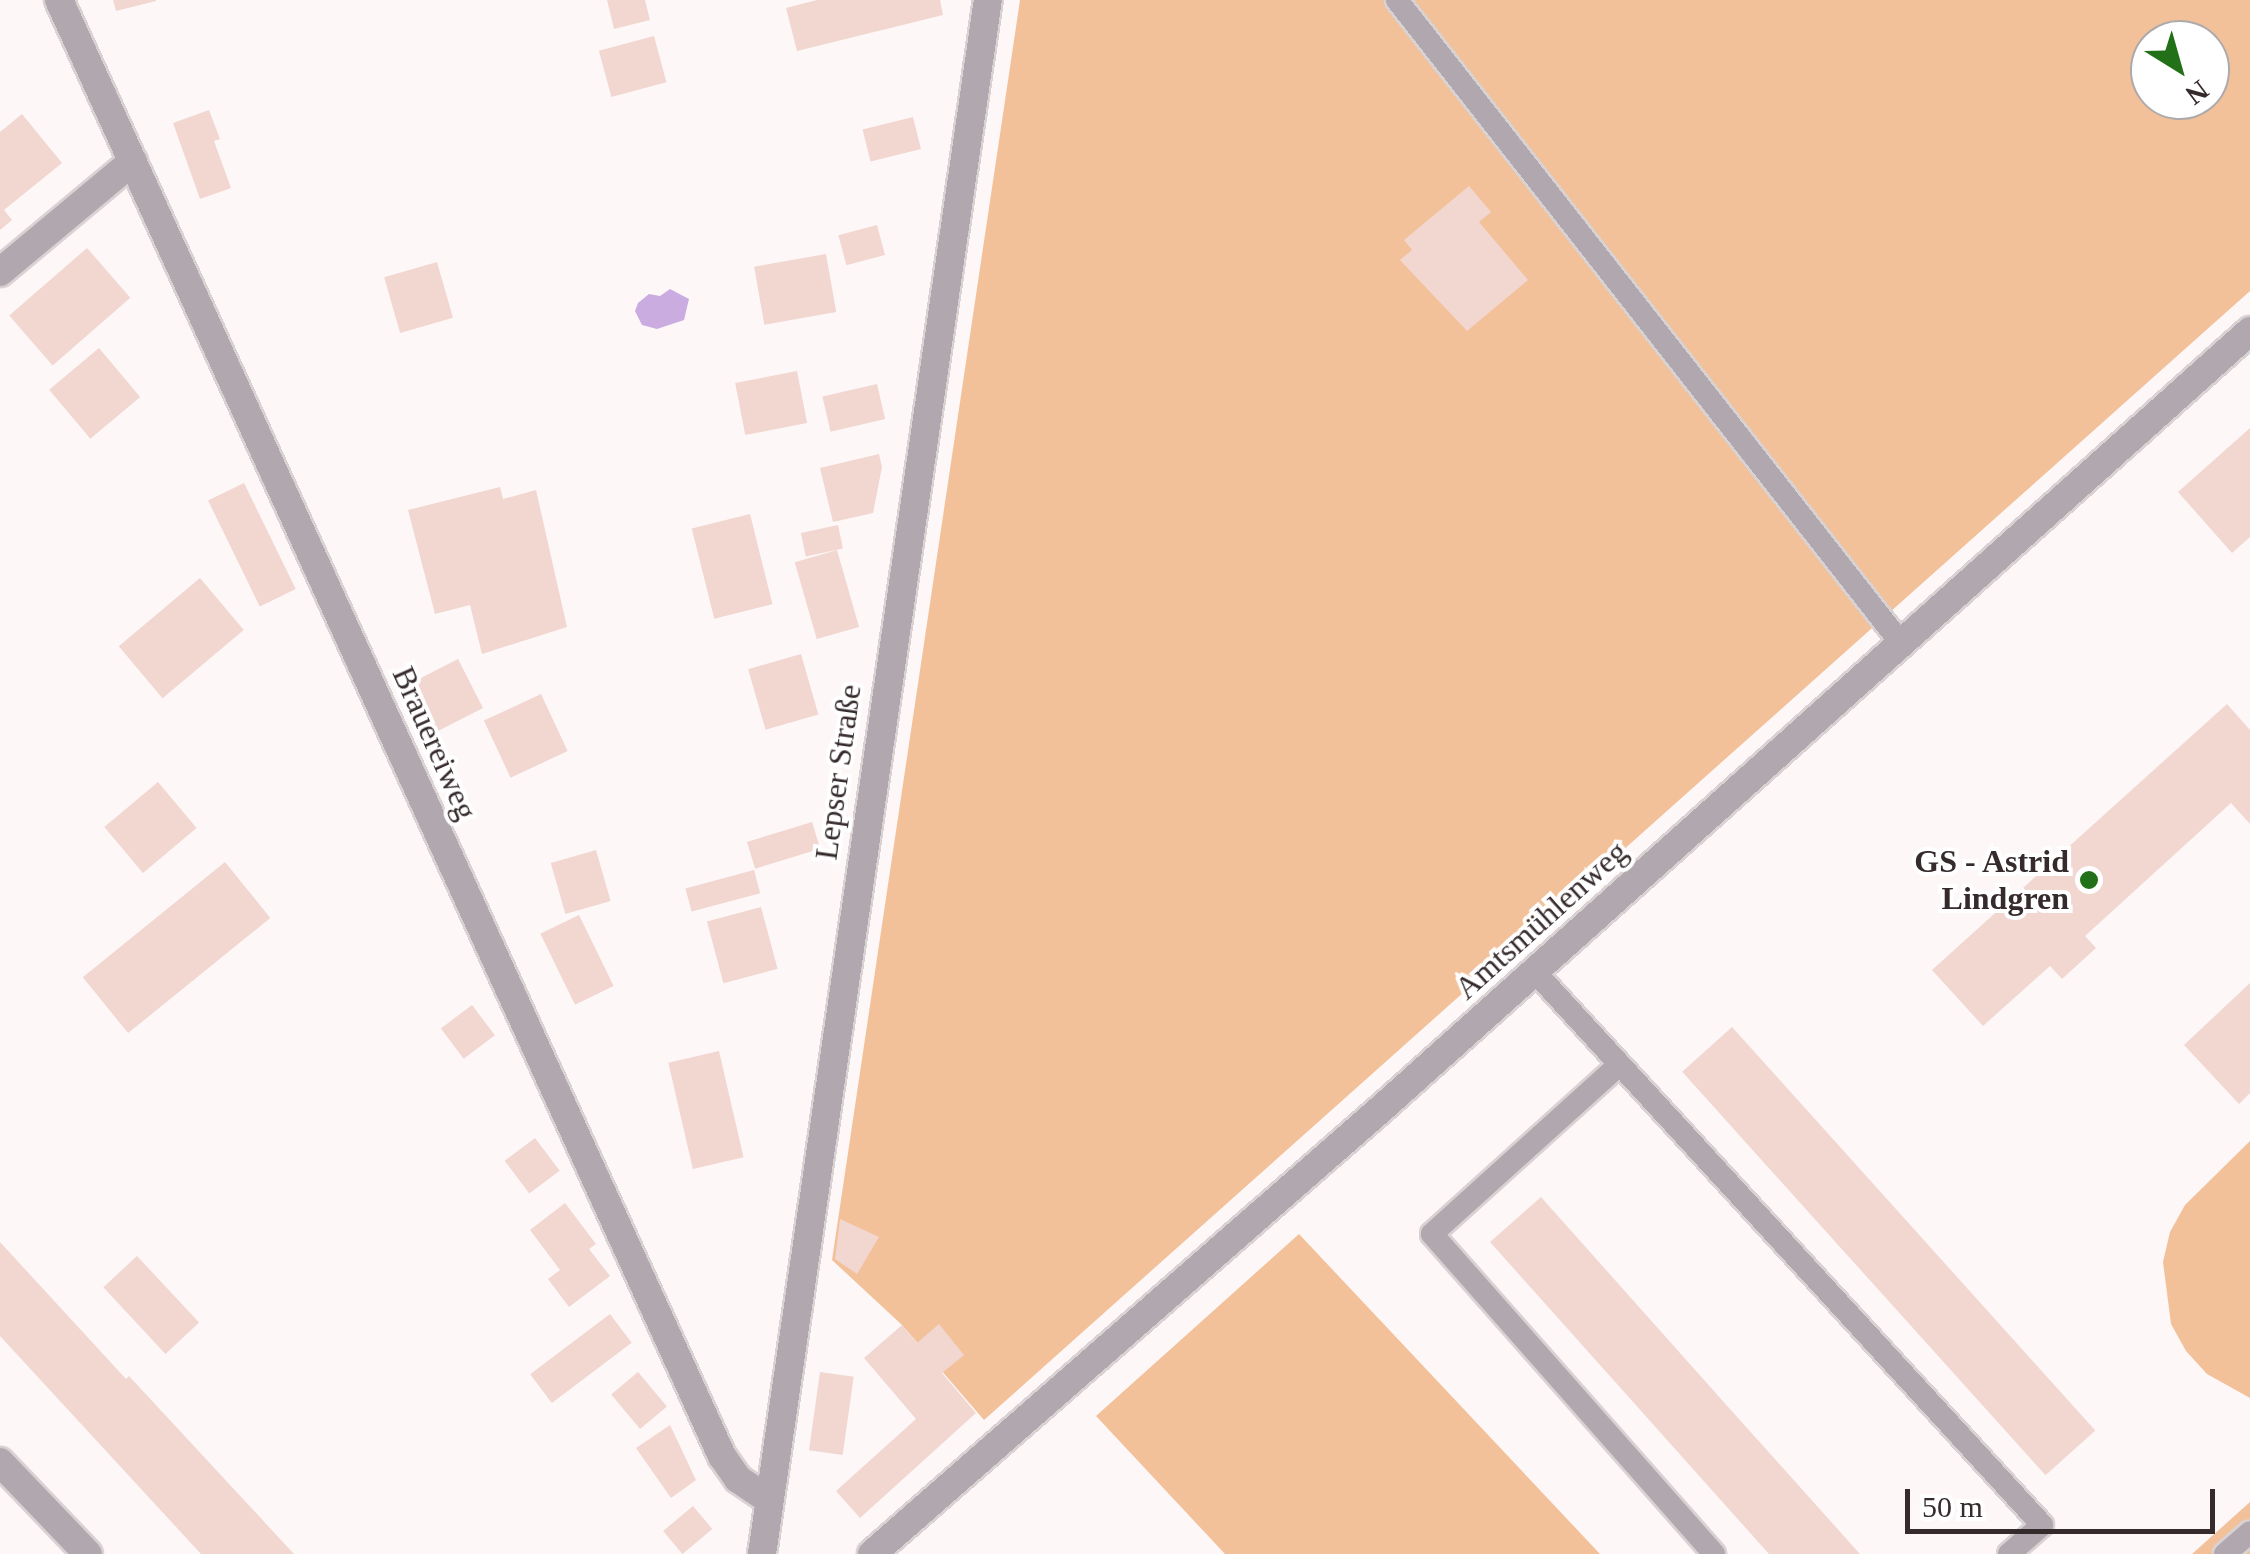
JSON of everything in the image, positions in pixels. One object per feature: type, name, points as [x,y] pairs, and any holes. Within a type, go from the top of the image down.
[{"type":"street","name":"Brauereiweg","points":[[59,0],[722,1456],[738,1479],[768,1500]]},
{"type":"street","name":"Lepser Straße","points":[[762,1554],[988,0]]},
{"type":"street","points":[[0,272],[133,161]]},
{"type":"street","name":"Amtsmühlenweg","points":[[876,1553],[1535,972],[2250,332]]},
{"type":"street","points":[[0,1462],[88,1554]]},
{"type":"lane","points":[[1397,0],[1857,594],[1900,642]]},
{"type":"lane","points":[[1535,972],[2042,1525],[2008,1554]]},
{"type":"lane","points":[[1618,1065],[1432,1234],[1714,1554]]},
{"type":"lane","points":[[2225,1554],[2250,1532]]},
{"type":"shaded area","points":[[1020,0],[2250,0],[2250,291],[984,1420],[902,1325],[832,1260]]},
{"type":"shaded area","points":[[670,289],[689,299],[684,320],[657,329],[642,325],[635,311],[638,303],[649,294],[660,296]]},
{"type":"shaded area","points":[[2250,1141],[2250,1398],[2207,1374],[2186,1351],[2171,1324],[2163,1262],[2170,1232],[2185,1205]]},
{"type":"shaded area","points":[[1299,1234],[1600,1554],[1225,1554],[1096,1416]]},
{"type":"shaded area","points":[[2250,1502],[2250,1554],[2192,1554]]},
{"type":"building","points":[[113,0],[156,0],[156,1],[116,11]]},
{"type":"building","points":[[607,0],[645,0],[650,20],[614,29]]},
{"type":"building","points":[[817,0],[940,0],[943,15],[797,51],[786,8]]},
{"type":"building","points":[[654,36],[666,82],[611,97],[599,51]]},
{"type":"building","points":[[209,110],[220,139],[214,141],[231,188],[200,199],[173,123]]},
{"type":"building","points":[[22,114],[62,163],[4,210],[12,220],[0,230],[0,132]]},
{"type":"building","points":[[913,117],[921,149],[871,162],[863,130]]},
{"type":"building","points":[[1469,186],[1491,212],[1479,222],[1528,280],[1467,331],[1400,260],[1412,250],[1404,240]]},
{"type":"building","points":[[877,225],[885,255],[846,265],[838,235]]},
{"type":"building","points":[[87,248],[130,298],[53,365],[9,316]]},
{"type":"building","points":[[826,254],[836,312],[764,325],[754,267]]},
{"type":"building","points":[[437,262],[453,318],[400,333],[384,277]]},
{"type":"building","points":[[99,348],[140,397],[90,439],[49,390]]},
{"type":"building","points":[[797,371],[807,423],[745,435],[735,383]]},
{"type":"building","points":[[877,384],[885,419],[831,432],[822,397]]},
{"type":"building","points":[[2250,428],[2250,537],[2232,553],[2178,492]]},
{"type":"building","points":[[879,454],[882,467],[873,513],[833,522],[820,468]]},
{"type":"building","points":[[244,483],[296,589],[260,607],[208,501]]},
{"type":"building","points":[[500,487],[503,499],[536,490],[567,627],[482,654],[470,605],[435,614],[408,510]]},
{"type":"building","points":[[750,514],[772,604],[714,619],[692,529]]},
{"type":"building","points":[[838,525],[843,548],[806,556],[801,533]]},
{"type":"building","points":[[837,550],[859,627],[817,639],[795,562]]},
{"type":"building","points":[[200,578],[244,630],[163,698],[119,646]]},
{"type":"building","points":[[801,654],[818,715],[765,730],[748,669]]},
{"type":"building","points":[[458,659],[483,708],[438,731],[413,682]]},
{"type":"building","points":[[541,694],[568,751],[511,778],[484,721]]},
{"type":"building","name":"GS - Astrid Lindgren","points":[[2227,704],[2250,730],[2250,824],[2231,803],[2085,936],[2096,948],[2062,979],[2050,966],[1983,1026],[1932,970]]},
{"type":"building","points":[[158,782],[197,828],[143,873],[104,827]]},
{"type":"building","points":[[812,822],[820,849],[755,869],[747,842]]},
{"type":"building","points":[[596,850],[611,901],[565,914],[551,863]]},
{"type":"building","points":[[225,862],[270,918],[128,1033],[83,977]]},
{"type":"building","points":[[754,870],[760,893],[692,912],[685,888]]},
{"type":"building","points":[[761,907],[778,969],[723,983],[707,921]]},
{"type":"building","points":[[579,915],[614,986],[575,1005],[540,934]]},
{"type":"building","points":[[2250,983],[2250,1093],[2239,1104],[2184,1045]]},
{"type":"building","points":[[472,1005],[495,1035],[464,1059],[441,1028]]},
{"type":"building","points":[[1732,1027],[2095,1431],[2046,1475],[1682,1072]]},
{"type":"building","points":[[719,1051],[744,1157],[693,1169],[668,1063]]},
{"type":"building","points":[[535,1138],[560,1171],[529,1194],[505,1161]]},
{"type":"building","points":[[1541,1197],[1860,1554],[1769,1554],[1490,1242]]},
{"type":"building","points":[[565,1203],[596,1244],[589,1249],[610,1276],[569,1307],[548,1279],[560,1270],[530,1230]]},
{"type":"building","points":[[840,1219],[879,1237],[857,1274],[835,1259]]},
{"type":"building","points":[[0,1242],[294,1554],[201,1554],[0,1336]]},
{"type":"building","points":[[137,1256],[199,1323],[165,1354],[103,1287]]},
{"type":"building","points":[[610,1314],[632,1343],[552,1403],[530,1374]]},
{"type":"building","points":[[939,1324],[964,1355],[942,1373],[976,1413],[860,1518],[836,1491],[916,1419],[864,1358],[902,1325],[917,1343]]},
{"type":"building","points":[[638,1372],[667,1406],[640,1429],[611,1394]]},
{"type":"building","points":[[820,1372],[854,1377],[843,1455],[809,1450]]},
{"type":"building","points":[[670,1425],[696,1480],[671,1498],[636,1448]]},
{"type":"building","points":[[693,1506],[712,1529],[682,1554],[663,1531]]},
{"type":"place","name":"GS - Astrid Lindgren","points":[[2089,880]]}]
